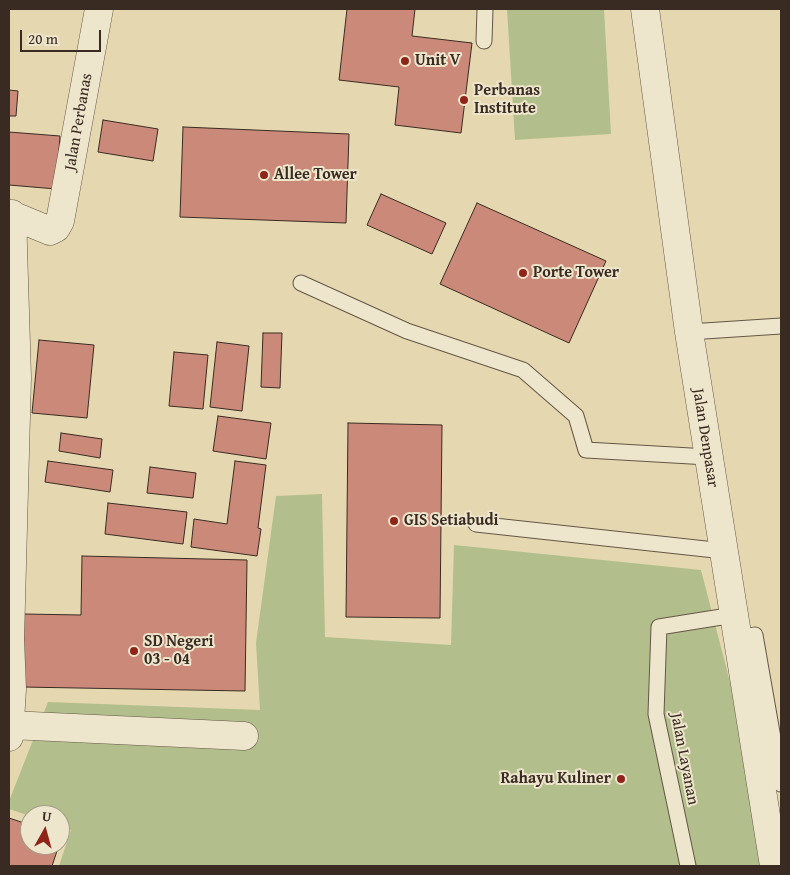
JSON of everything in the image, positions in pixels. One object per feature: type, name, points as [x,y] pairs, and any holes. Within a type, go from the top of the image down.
[{"type":"street","name":"Jalan Perbanas","points":[[10,214],[50,231],[56,228],[60,221],[65,205],[99,9]]},
{"type":"street","name":"Jalan Denpasar","points":[[645,9],[689,332],[774,866]]},
{"type":"street","points":[[10,214],[13,379],[9,639],[12,689],[9,731],[244,736]]},
{"type":"lane","points":[[484,41],[485,9]]},
{"type":"lane","points":[[301,283],[407,332],[523,370],[576,416],[586,450],[708,457]]},
{"type":"lane","points":[[689,332],[781,326]]},
{"type":"lane","points":[[476,524],[724,551]]},
{"type":"lane","points":[[736,626],[755,635],[781,784]]},
{"type":"lane","name":"Jalan Layanan","points":[[688,866],[656,714],[659,627],[736,626]]},
{"type":"green space","points":[[507,9],[604,9],[611,134],[515,140]]},
{"type":"green space","points":[[322,494],[325,637],[451,645],[454,545],[701,570],[731,686],[761,866],[59,866],[63,855],[70,855],[70,805],[20,805],[20,813],[9,809],[9,801],[48,702],[260,710],[256,643],[276,496]]},
{"type":"building","name":"Unit V","points":[[347,9],[415,9],[412,36],[472,43],[461,133],[395,125],[399,87],[339,80]]},
{"type":"building","points":[[9,90],[18,91],[16,116],[9,116]]},
{"type":"building","points":[[103,120],[158,129],[153,161],[98,152]]},
{"type":"building","name":"Allee Tower","points":[[183,127],[349,134],[346,223],[180,217]]},
{"type":"building","points":[[9,132],[60,136],[56,189],[9,185]]},
{"type":"building","points":[[381,194],[446,223],[432,254],[367,225]]},
{"type":"building","name":"Porte Tower","points":[[477,203],[606,261],[569,343],[440,284]]},
{"type":"building","points":[[263,333],[282,333],[280,388],[261,387]]},
{"type":"building","points":[[39,340],[94,345],[87,418],[32,413]]},
{"type":"building","points":[[217,342],[249,346],[242,411],[210,407]]},
{"type":"building","points":[[174,352],[208,355],[203,409],[169,406]]},
{"type":"building","points":[[218,416],[271,423],[266,459],[213,451]]},
{"type":"building","name":"GIS Setiabudi","points":[[348,423],[442,425],[440,618],[346,617]]},
{"type":"building","points":[[61,433],[102,439],[100,458],[59,451]]},
{"type":"building","points":[[48,461],[113,470],[110,492],[45,482]]},
{"type":"building","points":[[235,461],[266,465],[258,528],[261,529],[257,556],[191,547],[194,519],[227,524]]},
{"type":"building","points":[[150,467],[196,473],[193,498],[147,493]]},
{"type":"building","points":[[108,503],[187,512],[183,544],[105,534]]},
{"type":"building","name":"SD Negeri 03 - 04","points":[[82,556],[247,560],[245,691],[22,687],[24,614],[81,615]]},
{"type":"building","points":[[9,818],[20,822],[20,855],[56,855],[52,866],[9,866]]},
{"type":"place","name":"Unit V","points":[[405,61]]},
{"type":"place","name":"Perbanas Institute","points":[[464,100]]},
{"type":"place","name":"Allee Tower","points":[[264,175]]},
{"type":"place","name":"Porte Tower","points":[[523,273]]},
{"type":"place","name":"GIS Setiabudi","points":[[394,521]]},
{"type":"place","name":"SD Negeri 03 - 04","points":[[134,651]]},
{"type":"place","name":"Rahayu Kuliner","points":[[621,779]]}]
